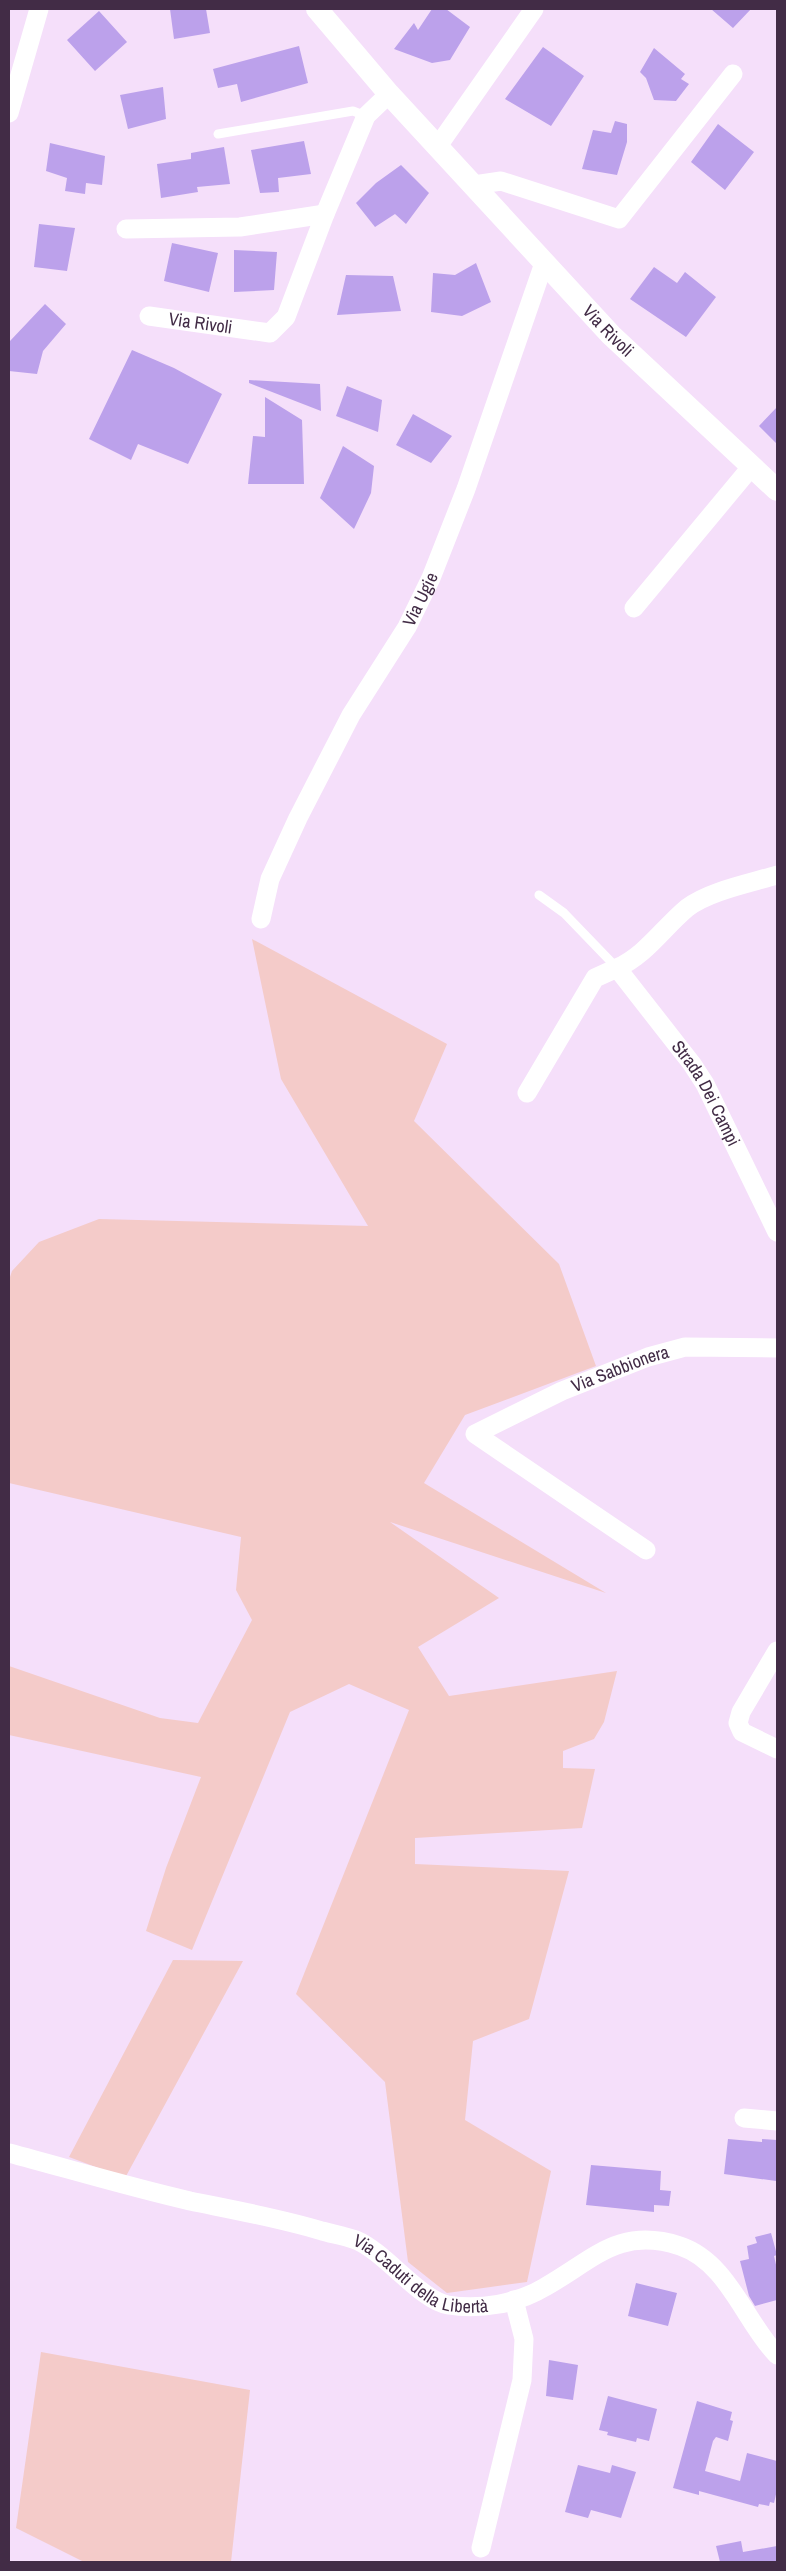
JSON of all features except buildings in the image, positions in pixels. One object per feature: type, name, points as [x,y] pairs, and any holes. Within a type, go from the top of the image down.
[{"type":"street","points":[[9,113],[39,9]]},
{"type":"street","name":"Via Rivoli","points":[[317,9],[389,94],[624,348],[777,490]]},
{"type":"street","points":[[438,146],[534,9]]},
{"type":"street","points":[[474,185],[501,181],[619,218],[733,74]]},
{"type":"street","name":"Via Rivoli","points":[[149,316],[270,333],[286,317],[325,214],[366,116],[389,94]]},
{"type":"street","points":[[126,229],[240,227],[325,214]]},
{"type":"street","name":"Via Ugie","points":[[261,919],[270,879],[298,818],[351,716],[407,627],[431,578],[466,489],[544,262]]},
{"type":"street","points":[[634,608],[752,466]]},
{"type":"street","points":[[527,1093],[595,978],[632,961],[688,908],[703,898],[777,875]]},
{"type":"street","name":"Strada Dei Campi","points":[[617,968],[692,1064],[705,1084],[777,1232]]},
{"type":"street","name":"Via Sabbionera","points":[[646,1550],[475,1434],[562,1391],[648,1357],[685,1347],[777,1348]]},
{"type":"street","points":[[777,1651],[741,1712],[738,1723],[742,1732],[777,1749]]},
{"type":"street","points":[[744,2118],[777,2121]]},
{"type":"street","name":"Via Caduti della Libertà","points":[[9,2153],[188,2200],[294,2222],[356,2241],[379,2255],[419,2289],[446,2305],[488,2306],[514,2300],[546,2287],[597,2252],[632,2242],[668,2242],[690,2251],[711,2266],[765,2343],[777,2355]]},
{"type":"street","points":[[481,2548],[522,2380],[524,2339],[514,2300]]},
{"type":"lane","points":[[218,134],[353,110],[366,116]]},
{"type":"lane","points":[[539,895],[564,913],[617,968]]},
{"type":"shaded area","points":[[252,939],[447,1044],[414,1121],[559,1264],[596,1366],[465,1415],[424,1483],[606,1593],[390,1522],[499,1598],[418,1647],[449,1696],[617,1671],[604,1722],[594,1739],[563,1751],[563,1768],[595,1769],[582,1828],[415,1838],[415,1864],[569,1871],[529,2019],[473,2041],[465,2120],[551,2171],[527,2282],[447,2293],[408,2262],[385,2082],[296,1994],[409,1710],[349,1684],[290,1712],[192,1950],[146,1931],[166,1868],[201,1777],[9,1735],[9,1666],[160,1718],[198,1723],[252,1620],[236,1590],[241,1537],[9,1483],[9,1280],[12,1271],[39,1242],[99,1219],[368,1226],[281,1079]]},
{"type":"shaded area","points":[[173,1960],[243,1961],[125,2178],[69,2157]]},
{"type":"shaded area","points":[[41,2352],[250,2390],[231,2562],[84,2562],[16,2528]]}]
